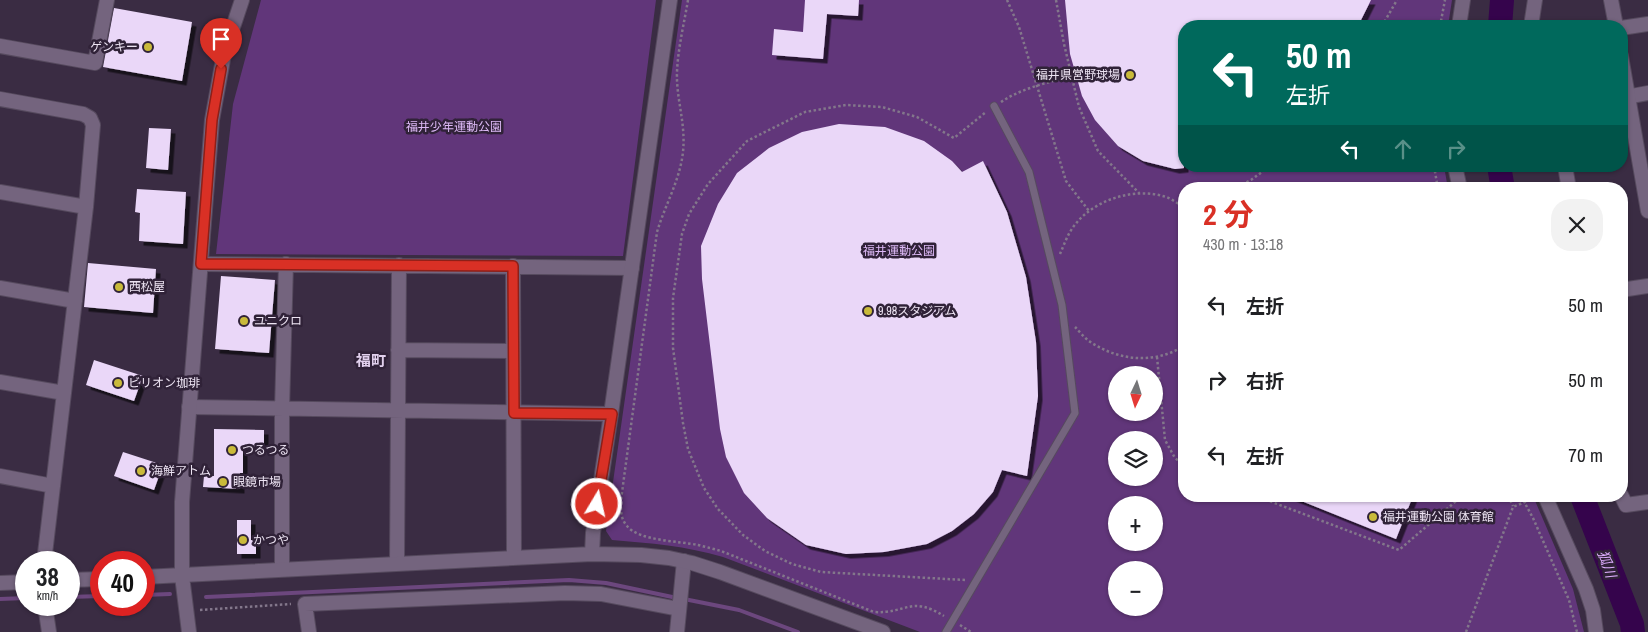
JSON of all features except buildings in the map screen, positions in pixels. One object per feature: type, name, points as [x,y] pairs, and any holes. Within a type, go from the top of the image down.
[{"type":"street","points":[[0,46],[95,63],[107,0]]},
{"type":"street","points":[[189,632],[182,576],[182,502],[212,120],[224,54],[242,0]]},
{"type":"street","points":[[592,554],[593,532],[612,414],[670,0]]},
{"type":"street","points":[[1459,20],[1463,0]]},
{"type":"street","points":[[1532,20],[1534,0]]},
{"type":"street","points":[[1612,0],[1615,20]]},
{"type":"street","points":[[1628,27],[1648,24]]},
{"type":"street","points":[[1628,96],[1648,93]]},
{"type":"street","points":[[0,99],[83,114],[90,118],[93,125],[86,208],[45,551]]},
{"type":"street","points":[[1628,110],[1646,191],[1648,211]]},
{"type":"street","points":[[0,192],[86,208]]},
{"type":"street","points":[[201,264],[632,268]]},
{"type":"street","points":[[282,569],[282,410],[286,264]]},
{"type":"street","points":[[397,563],[400,266]]},
{"type":"street","points":[[513,266],[514,557]]},
{"type":"street","points":[[1628,289],[1648,286]]},
{"type":"street","points":[[0,288],[74,301]]},
{"type":"street","points":[[398,350],[513,351]]},
{"type":"street","points":[[0,382],[64,393]]},
{"type":"street","points":[[189,407],[398,412],[612,414]]},
{"type":"street","points":[[0,476],[53,486]]},
{"type":"street","points":[[1549,502],[1586,589],[1593,610],[1596,632]]},
{"type":"street","points":[[1624,502],[1626,505],[1648,502]]},
{"type":"street","points":[[155,577],[514,557],[592,554],[641,555],[684,561],[720,572],[883,632]]},
{"type":"street","points":[[678,632],[684,561]]},
{"type":"street","points":[[0,583],[15,582]]},
{"type":"street","points":[[309,632],[305,604],[565,593],[601,594],[680,608]]},
{"type":"street","points":[[47,616],[49,632]]},
{"type":"lane","points":[[946,632],[1075,413],[1062,305],[1029,172],[994,106]]},
{"type":"path","points":[[688,0],[677,73],[684,130],[683,153],[675,185],[663,210],[657,232],[621,500],[620,512],[623,520],[627,527],[642,536],[700,545],[721,551],[874,612],[888,613],[909,606],[920,605],[932,608],[953,621]]},
{"type":"path","points":[[1007,0],[1019,27],[1066,181],[1089,211]]},
{"type":"path","points":[[1056,0],[1079,107],[1098,151],[1139,193]]},
{"type":"path","points":[[1385,20],[1397,0]]},
{"type":"path","points":[[1441,20],[1444,0]]},
{"type":"path","points":[[976,580],[821,572],[792,564],[765,551],[743,534],[718,509],[704,488],[688,449],[682,423],[673,348],[673,298],[682,234],[689,214],[708,184],[747,141],[804,112],[846,105],[882,107],[917,117],[954,138],[1011,95],[1037,85],[1072,76]]},
{"type":"path","points":[[1247,182],[1262,172]]},
{"type":"path","points":[[1060,255],[1070,231],[1089,211],[1113,198],[1139,193],[1166,197],[1178,203]]},
{"type":"path","points":[[1074,326],[1090,342],[1111,354],[1134,359],[1157,357],[1178,348]]},
{"type":"path","points":[[1157,357],[1165,440],[1174,458],[1178,461]]},
{"type":"path","points":[[1272,502],[1400,550],[1455,502]]},
{"type":"path","points":[[1466,632],[1513,507],[1511,502]]},
{"type":"path","points":[[1513,507],[1524,503],[1533,518],[1569,600],[1576,632]]},
{"type":"path","points":[[186,611],[305,604]]},
{"type":"green space","name":"福井少年運動公園","points":[[261,0],[656,0],[623,256],[216,254],[233,104]]},
{"type":"green space","name":"福井運動公園","points":[[682,0],[1452,0],[1449,20],[1178,20],[1178,172],[1445,172],[1447,182],[1178,182],[1178,502],[1536,502],[1573,589],[1584,632],[920,632],[723,557],[654,544],[612,540],[606,531]]},
{"type":"waterway","name":"狐川","points":[[1500,20],[1502,0]]},
{"type":"waterway","name":"狐川","points":[[1500,172],[1502,182]]},
{"type":"waterway","name":"狐川","points":[[1584,502],[1632,624],[1633,632]]},
{"type":"waterway","points":[[206,597],[569,580],[606,583],[677,598]]},
{"type":"waterway","points":[[155,595],[170,594]]},
{"type":"waterway","points":[[80,597],[90,596]]},
{"type":"waterway","points":[[0,599],[15,598]]},
{"type":"waterway","points":[[684,599],[739,610],[798,632]]},
{"type":"place","name":"ゲンキー","points":[[148,47]]},
{"type":"place","name":"福井県営野球場","points":[[1130,75]]},
{"type":"place","name":"西松屋","points":[[119,287]]},
{"type":"place","name":"9.98スタジアム","points":[[868,311]]},
{"type":"place","name":"ユニクロ","points":[[244,321]]},
{"type":"place","name":"ビリオン珈琲","points":[[118,383]]},
{"type":"place","name":"つるつる","points":[[232,450]]},
{"type":"place","name":"海鮮アトム","points":[[141,471]]},
{"type":"place","name":"眼鏡市場","points":[[223,482]]},
{"type":"place","name":"福井運動公園 体育館","points":[[1373,517]]},
{"type":"place","name":"かつや","points":[[243,540]]},
{"type":"district","name":"福町","points":[[371,360]]},
{"type":"route","points":[[221,69],[212,120],[201,264],[513,266],[514,413],[612,414],[597,504]]}]
